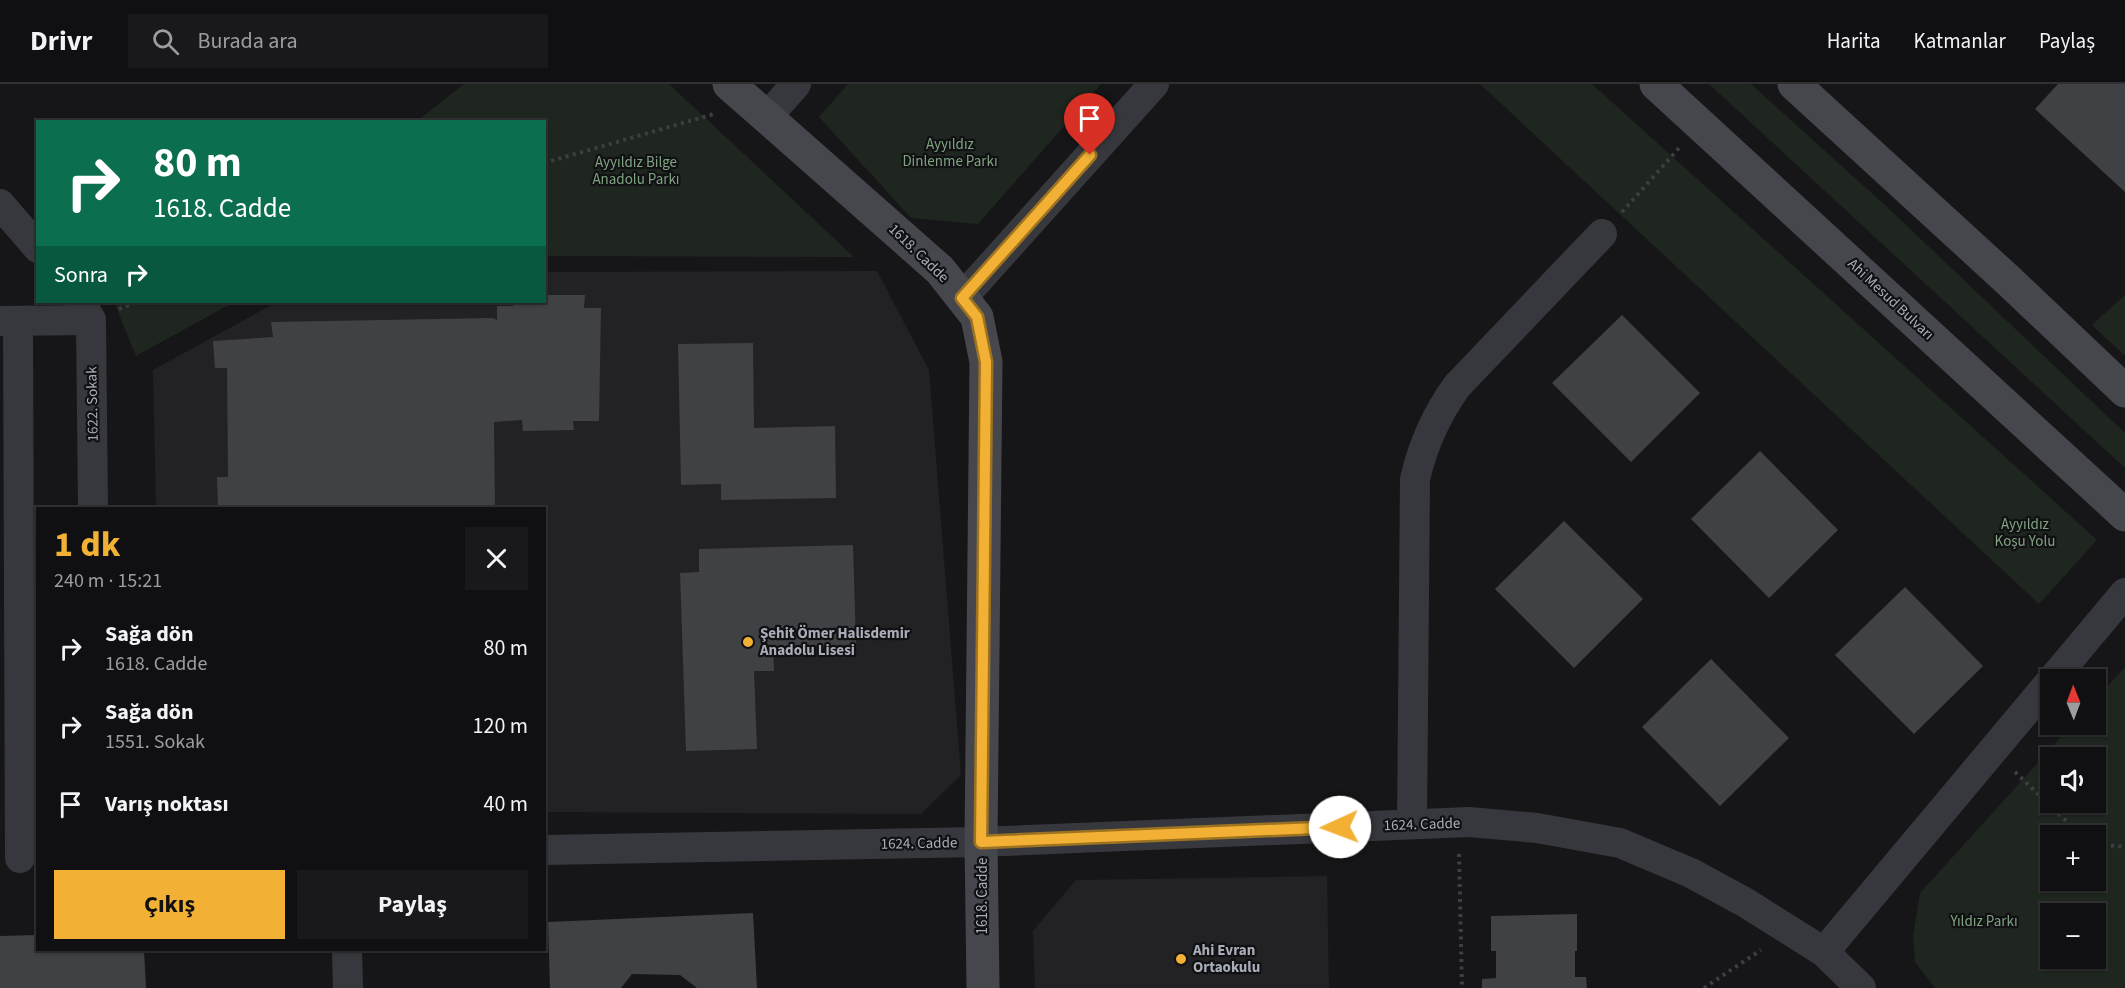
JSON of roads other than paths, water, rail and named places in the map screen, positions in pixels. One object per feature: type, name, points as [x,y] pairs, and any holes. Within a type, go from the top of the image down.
[{"type":"main road","name":"Ahi Mesud Bulvarı","points":[[1656,84],[2125,515]]},
{"type":"main road","points":[[1794,84],[2001,273],[2125,391]]},
{"type":"main road","name":"1618. Cadde","points":[[749,102],[940,270],[977,317],[986,362],[981,842],[982,988]]},
{"type":"street","points":[[749,102],[796,84]]},
{"type":"street","points":[[962,298],[1154,84]]},
{"type":"street","points":[[0,204],[36,246]]},
{"type":"street","points":[[1412,824],[1414,479],[1420,454],[1442,407],[1457,386],[1602,234]]},
{"type":"street","points":[[19,858],[9,321],[86,311]]},
{"type":"street","name":"1622. Sokak","points":[[86,311],[93,507]]},
{"type":"street","points":[[2061,669],[2125,593]]},
{"type":"street","points":[[1824,952],[2040,694]]},
{"type":"street","name":"1624. Cadde","points":[[546,850],[981,842],[1412,824],[1458,823],[1538,828],[1620,843],[1690,873],[1746,903],[1824,952],[1861,988]]},
{"type":"street","points":[[347,951],[348,988]]},
{"type":"place","name":"Şehit Ömer Halisdemir Anadolu Lisesi","points":[[748,642]]},
{"type":"place","name":"Ahi Evran Ortaokulu","points":[[1181,959]]},
{"type":"park label","name":"Ayyıldız Dinlenme Parkı","points":[[950,152]]},
{"type":"park label","name":"Ayyıldız Bilge Anadolu Parkı","points":[[636,170]]},
{"type":"park label","name":"Ayyıldız Koşu Yolu","points":[[2025,532]]},
{"type":"park label","name":"Yıldız Parkı","points":[[1984,921]]}]
